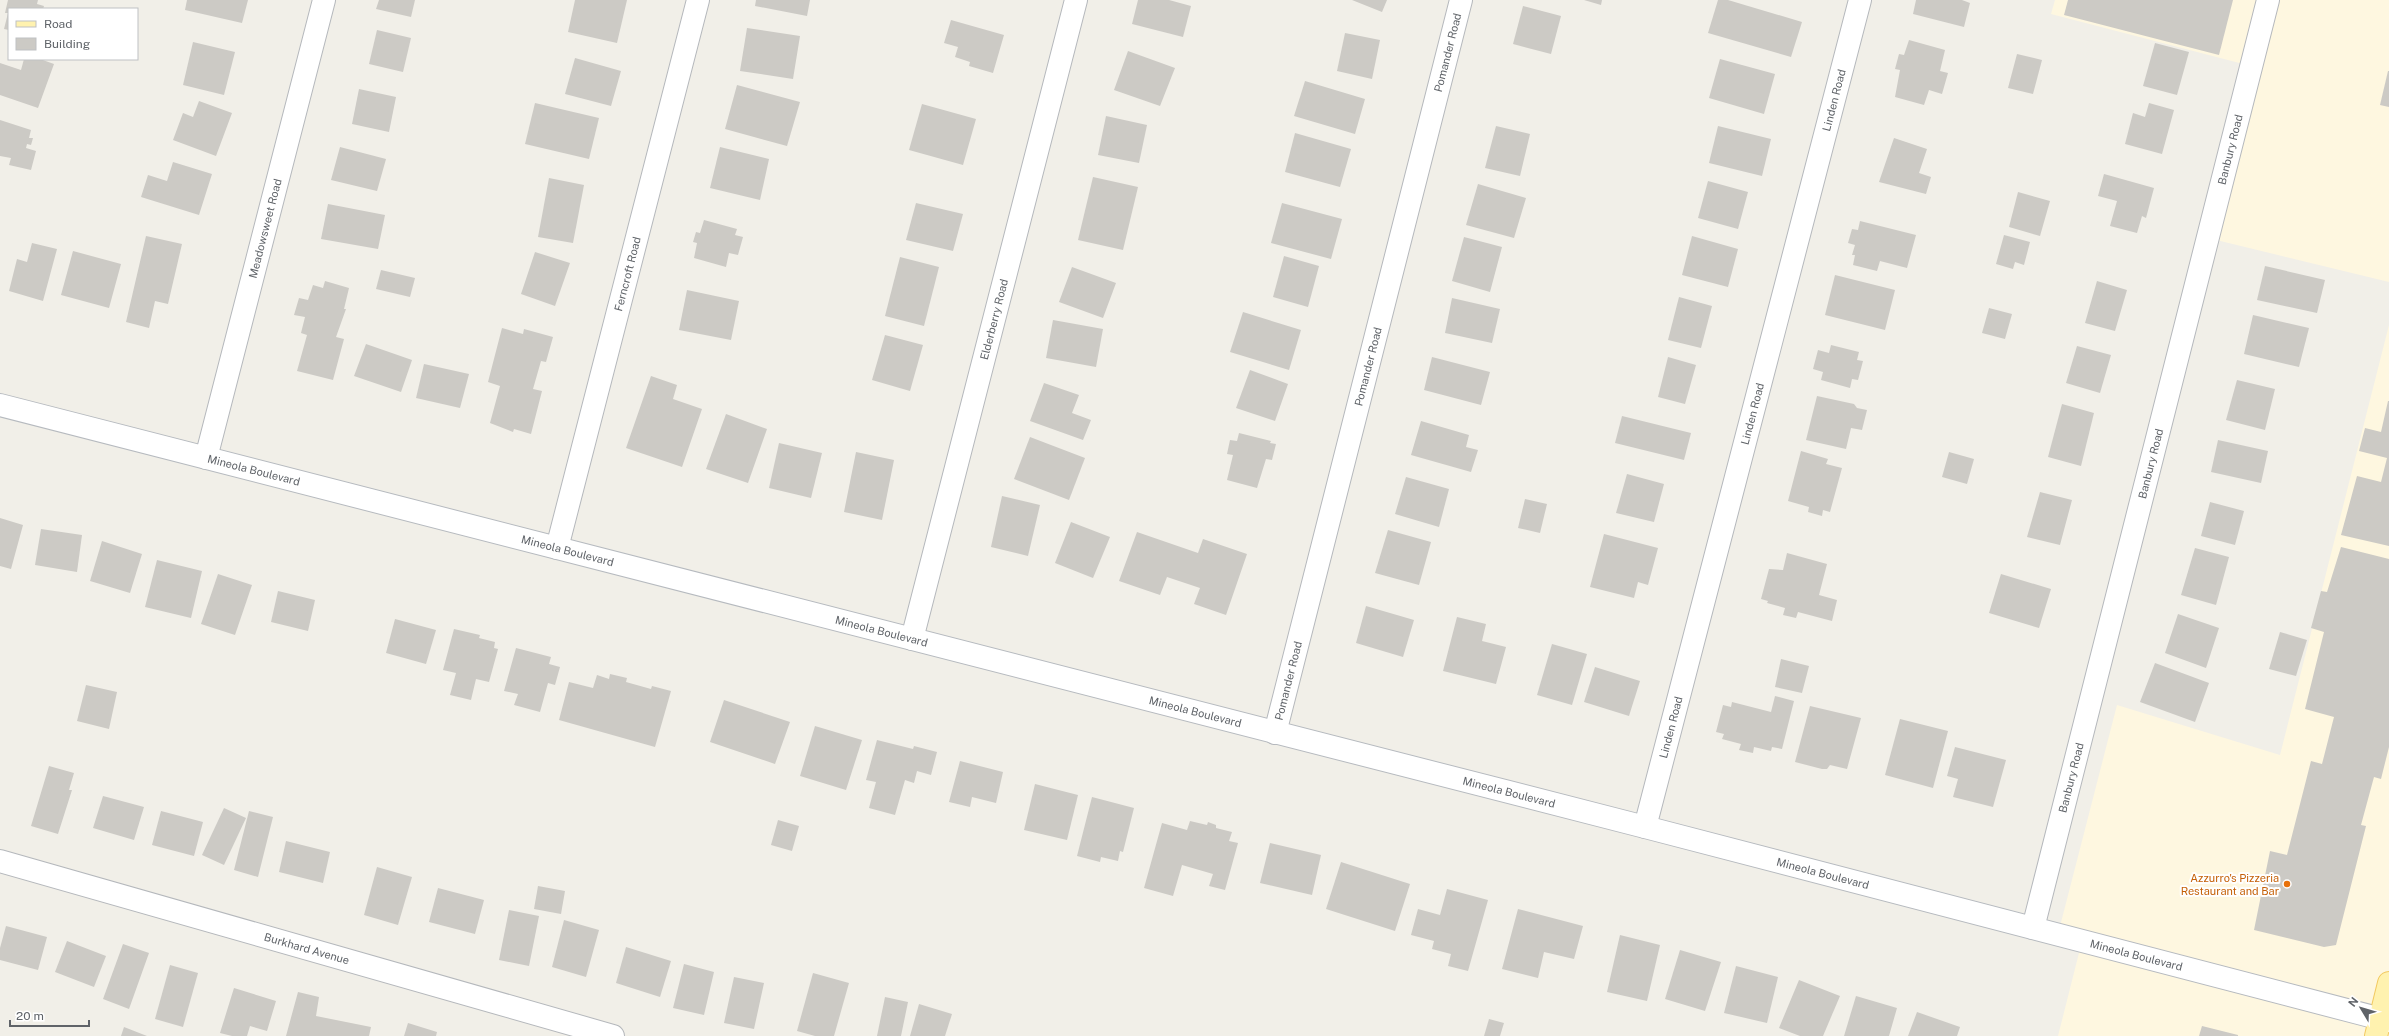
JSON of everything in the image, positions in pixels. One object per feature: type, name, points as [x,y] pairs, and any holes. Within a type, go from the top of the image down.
[{"type":"main road","points":[[2382,1025],[2389,983]]},
{"type":"street","name":"Meadowsweet Road","points":[[206,458],[324,0]]},
{"type":"street","name":"Ferncroft Road","points":[[557,548],[698,0]]},
{"type":"street","name":"Elderberry Road","points":[[912,639],[1076,0]]},
{"type":"street","name":"Pomander Road","points":[[1275,733],[1461,0]]},
{"type":"street","name":"Linden Road","points":[[1645,827],[1860,0]]},
{"type":"street","name":"Banbury Road","points":[[2033,928],[2268,0]]},
{"type":"street","name":"Mineola Boulevard","points":[[0,405],[1645,827],[2033,928],[2382,1025]]},
{"type":"street","name":"Burkhard Avenue","points":[[0,861],[614,1036]]},
{"type":"shaded area","points":[[2055,0],[2389,0],[2389,282],[2208,238],[2251,66],[2051,14]]},
{"type":"shaded area","points":[[2389,325],[2389,1036],[2058,1036],[2081,945],[2057,938],[2117,705],[2280,755]]},
{"type":"building","points":[[8,0],[38,0],[37,4],[44,6],[43,8],[8,8],[8,13],[5,13]]},
{"type":"building","points":[[187,0],[248,0],[242,23],[185,10]]},
{"type":"building","points":[[379,0],[415,0],[411,17],[376,9]]},
{"type":"building","points":[[575,0],[627,0],[617,43],[568,32]]},
{"type":"building","points":[[756,0],[810,0],[807,16],[755,6]]},
{"type":"building","points":[[1138,0],[1169,0],[1191,6],[1183,37],[1132,24]]},
{"type":"building","points":[[1352,0],[1387,0],[1382,12]]},
{"type":"building","points":[[1584,0],[1602,0],[1601,5]]},
{"type":"building","points":[[1718,0],[1728,0],[1802,22],[1791,57],[1708,33]]},
{"type":"building","points":[[1916,0],[1962,0],[1970,3],[1964,27],[1913,14]]},
{"type":"building","points":[[2068,0],[2233,0],[2219,55],[2064,15]]},
{"type":"building","points":[[1523,6],[1561,16],[1551,54],[1513,44]]},
{"type":"building","points":[[8,13],[8,30],[4,29]]},
{"type":"building","points":[[951,20],[1004,35],[993,73],[969,66],[970,62],[955,57],[958,47],[944,43]]},
{"type":"building","points":[[747,28],[800,36],[793,79],[740,71]]},
{"type":"building","points":[[377,30],[411,38],[403,72],[369,64]]},
{"type":"building","points":[[1345,33],[1380,40],[1372,79],[1337,71]]},
{"type":"building","points":[[1909,40],[1945,50],[1940,71],[1948,73],[1942,94],[1929,90],[1924,105],[1895,97],[1900,70],[1895,69],[1899,54],[1904,55]]},
{"type":"building","points":[[193,42],[235,52],[224,95],[183,85]]},
{"type":"building","points":[[2155,43],[2189,52],[2177,95],[2143,86]]},
{"type":"building","points":[[1128,51],[1175,68],[1160,106],[1114,90]]},
{"type":"building","points":[[2017,54],[2042,60],[2033,94],[2008,88]]},
{"type":"building","points":[[575,58],[621,71],[611,106],[565,94]]},
{"type":"building","points":[[1720,59],[1775,74],[1764,114],[1709,98]]},
{"type":"building","points":[[24,60],[43,60],[54,64],[38,108],[0,95],[0,63],[21,70]]},
{"type":"building","points":[[2389,71],[2389,107],[2380,105]]},
{"type":"building","points":[[1305,81],[1365,99],[1355,134],[1294,116]]},
{"type":"building","points":[[737,85],[800,102],[787,146],[725,129]]},
{"type":"building","points":[[359,89],[396,97],[389,132],[352,124]]},
{"type":"building","points":[[199,101],[232,113],[216,156],[173,140],[183,113],[193,117]]},
{"type":"building","points":[[535,103],[599,118],[589,159],[525,144]]},
{"type":"building","points":[[2149,103],[2174,110],[2162,154],[2125,144],[2133,113],[2145,117]]},
{"type":"building","points":[[922,104],[976,119],[963,165],[909,150]]},
{"type":"building","points":[[1106,116],[1147,125],[1139,163],[1098,155]]},
{"type":"building","points":[[0,120],[31,130],[29,138],[33,138],[31,145],[27,144],[26,148],[36,151],[31,170],[9,165],[11,158],[0,156]]},
{"type":"building","points":[[1496,126],[1530,134],[1520,176],[1485,168]]},
{"type":"building","points":[[1718,126],[1771,139],[1762,176],[1709,163]]},
{"type":"building","points":[[1295,133],[1351,149],[1340,187],[1285,172]]},
{"type":"building","points":[[1894,138],[1927,149],[1919,173],[1931,177],[1926,194],[1879,182]]},
{"type":"building","points":[[340,147],[386,159],[377,191],[331,180]]},
{"type":"building","points":[[720,147],[769,159],[760,200],[710,188]]},
{"type":"building","points":[[173,162],[212,174],[199,215],[141,197],[148,175],[167,181]]},
{"type":"building","points":[[2104,174],[2154,188],[2146,218],[2142,216],[2137,233],[2110,226],[2117,201],[2098,196]]},
{"type":"building","points":[[1093,177],[1138,187],[1123,250],[1078,240]]},
{"type":"building","points":[[549,178],[584,185],[573,243],[538,237]]},
{"type":"building","points":[[1708,181],[1748,192],[1738,229],[1698,218]]},
{"type":"building","points":[[1478,184],[1526,198],[1514,238],[1466,225]]},
{"type":"building","points":[[2018,192],[2050,201],[2040,236],[2009,227]]},
{"type":"building","points":[[916,203],[963,214],[953,251],[906,240]]},
{"type":"building","points":[[1282,203],[1342,219],[1331,259],[1271,243]]},
{"type":"building","points":[[328,204],[385,215],[378,249],[321,239]]},
{"type":"building","points":[[704,220],[737,229],[735,235],[743,237],[738,255],[729,253],[726,267],[694,258],[697,243],[693,242],[696,232],[700,233]]},
{"type":"building","points":[[1860,221],[1916,235],[1907,268],[1880,261],[1877,271],[1853,265],[1855,255],[1852,255],[1855,245],[1848,243],[1852,229],[1858,230]]},
{"type":"building","points":[[2004,235],[2030,242],[2024,265],[2015,262],[2013,269],[1996,264]]},
{"type":"building","points":[[146,236],[182,244],[168,304],[155,301],[149,328],[126,322]]},
{"type":"building","points":[[1692,236],[1738,249],[1728,287],[1682,275]]},
{"type":"building","points":[[1464,237],[1502,247],[1490,292],[1452,281]]},
{"type":"building","points":[[32,243],[57,249],[43,301],[9,291],[17,259],[27,262]]},
{"type":"building","points":[[73,251],[121,264],[109,308],[61,295]]},
{"type":"building","points":[[535,252],[570,263],[555,306],[521,294]]},
{"type":"building","points":[[1284,256],[1319,266],[1308,307],[1273,297]]},
{"type":"building","points":[[900,257],[939,267],[924,326],[885,316]]},
{"type":"building","points":[[2265,266],[2325,280],[2317,313],[2257,300]]},
{"type":"building","points":[[1072,267],[1116,283],[1103,318],[1059,302]]},
{"type":"building","points":[[381,270],[415,278],[410,297],[376,289]]},
{"type":"building","points":[[1835,275],[1895,290],[1885,330],[1825,315]]},
{"type":"building","points":[[325,281],[349,288],[344,309],[346,309],[336,337],[344,339],[333,380],[297,371],[307,335],[301,333],[305,317],[294,315],[299,298],[308,300],[313,285],[323,288]]},
{"type":"building","points":[[2097,281],[2127,290],[2115,331],[2085,323]]},
{"type":"building","points":[[687,290],[739,301],[731,340],[679,330]]},
{"type":"building","points":[[1679,297],[1712,306],[1701,348],[1668,340]]},
{"type":"building","points":[[1452,298],[1500,309],[1492,343],[1445,333]]},
{"type":"building","points":[[1989,308],[2012,314],[2005,339],[1982,333]]},
{"type":"building","points":[[1243,312],[1301,330],[1289,370],[1230,352]]},
{"type":"building","points":[[2253,315],[2309,328],[2299,367],[2244,354]]},
{"type":"building","points":[[1053,320],[1103,329],[1096,367],[1046,358]]},
{"type":"building","points":[[502,328],[523,334],[524,329],[553,337],[546,362],[541,361],[533,389],[542,391],[531,434],[514,429],[513,432],[490,423],[500,386],[488,382]]},
{"type":"building","points":[[885,335],[923,345],[910,391],[872,380]]},
{"type":"building","points":[[366,344],[412,360],[401,392],[354,376]]},
{"type":"building","points":[[1831,345],[1859,352],[1857,360],[1863,361],[1858,380],[1852,379],[1850,388],[1821,380],[1823,372],[1813,369],[1818,350],[1829,353]]},
{"type":"building","points":[[2077,346],[2111,355],[2100,393],[2066,383]]},
{"type":"building","points":[[1432,357],[1490,372],[1481,405],[1424,390]]},
{"type":"building","points":[[1668,357],[1696,365],[1685,404],[1658,397]]},
{"type":"building","points":[[424,364],[469,374],[460,408],[416,398]]},
{"type":"building","points":[[1250,370],[1288,384],[1275,421],[1236,408]]},
{"type":"building","points":[[651,376],[677,385],[673,399],[702,409],[682,467],[626,448]]},
{"type":"building","points":[[2237,380],[2275,389],[2265,430],[2226,420]]},
{"type":"building","points":[[1044,383],[1079,395],[1072,413],[1091,420],[1083,440],[1030,421]]},
{"type":"building","points":[[1817,396],[1854,404],[1857,408],[1867,410],[1862,430],[1851,428],[1846,449],[1806,440]]},
{"type":"building","points":[[2388,401],[2389,546],[2341,535],[2357,476],[2381,482],[2387,458],[2359,451],[2365,428],[2381,432]]},
{"type":"building","points":[[2062,404],[2094,413],[2081,466],[2048,457]]},
{"type":"building","points":[[726,414],[767,429],[748,483],[706,469]]},
{"type":"building","points":[[1622,416],[1691,433],[1684,460],[1615,443]]},
{"type":"building","points":[[1421,421],[1469,435],[1466,447],[1478,450],[1471,472],[1411,455]]},
{"type":"building","points":[[1239,433],[1271,441],[1270,443],[1276,444],[1272,460],[1266,459],[1257,488],[1227,480],[1233,455],[1227,454],[1230,440],[1237,441]]},
{"type":"building","points":[[1030,437],[1085,458],[1069,500],[1014,479]]},
{"type":"building","points":[[2218,440],[2268,451],[2261,483],[2211,472]]},
{"type":"building","points":[[779,443],[822,453],[811,498],[769,488]]},
{"type":"building","points":[[1801,451],[1828,459],[1826,464],[1842,468],[1830,512],[1823,510],[1822,516],[1808,512],[1809,507],[1788,501]]},
{"type":"building","points":[[856,452],[894,460],[882,520],[844,512]]},
{"type":"building","points":[[1949,452],[1974,459],[1967,484],[1942,477]]},
{"type":"building","points":[[1627,474],[1664,484],[1654,522],[1616,513]]},
{"type":"building","points":[[1406,477],[1449,489],[1439,527],[1395,514]]},
{"type":"building","points":[[2040,492],[2072,500],[2060,545],[2027,537]]},
{"type":"building","points":[[1002,496],[1040,505],[1028,556],[991,547]]},
{"type":"building","points":[[1525,499],[1547,504],[1540,533],[1518,528]]},
{"type":"building","points":[[2210,502],[2244,511],[2235,545],[2201,536]]},
{"type":"building","points":[[0,518],[23,525],[11,569],[0,566]]},
{"type":"building","points":[[1071,522],[1110,537],[1093,578],[1055,563]]},
{"type":"building","points":[[41,529],[82,535],[77,572],[35,565]]},
{"type":"building","points":[[1388,530],[1431,542],[1419,585],[1375,573]]},
{"type":"building","points":[[1137,532],[1198,553],[1203,539],[1247,554],[1226,615],[1194,604],[1200,588],[1167,577],[1160,595],[1119,581]]},
{"type":"building","points":[[1604,534],[1658,548],[1648,585],[1638,582],[1634,598],[1590,587]]},
{"type":"building","points":[[102,541],[142,554],[130,593],[90,581]]},
{"type":"building","points":[[2341,547],[2389,559],[2389,747],[2381,779],[2374,777],[2361,825],[2366,826],[2336,945],[2324,947],[2254,930],[2270,851],[2287,855],[2311,761],[2322,764],[2334,717],[2305,709],[2324,632],[2311,628],[2321,591],[2327,592]]},
{"type":"building","points":[[2195,548],[2229,557],[2216,605],[2181,595]]},
{"type":"building","points":[[1787,553],[1827,564],[1819,595],[1837,600],[1832,621],[1798,612],[1796,618],[1783,615],[1785,608],[1767,603],[1768,601],[1761,599],[1769,569],[1783,570]]},
{"type":"building","points":[[157,560],[202,571],[191,618],[145,607]]},
{"type":"building","points":[[218,574],[252,585],[235,635],[201,624]]},
{"type":"building","points":[[2001,574],[2051,589],[2039,628],[1989,613]]},
{"type":"building","points":[[278,591],[315,600],[308,631],[271,622]]},
{"type":"building","points":[[1366,606],[1414,620],[1403,657],[1356,643]]},
{"type":"building","points":[[2178,614],[2219,628],[2206,668],[2165,653]]},
{"type":"building","points":[[1457,617],[1486,624],[1482,641],[1506,647],[1496,684],[1443,671]]},
{"type":"building","points":[[395,619],[436,630],[426,664],[386,653]]},
{"type":"building","points":[[454,629],[480,635],[479,638],[495,642],[494,648],[498,649],[489,682],[476,679],[471,700],[450,695],[456,673],[443,670]]},
{"type":"building","points":[[2280,632],[2307,640],[2296,676],[2269,669]]},
{"type":"building","points":[[1552,644],[1587,654],[1572,705],[1537,695]]},
{"type":"building","points":[[516,648],[551,657],[549,664],[560,667],[555,685],[548,683],[540,712],[514,705],[518,694],[504,691]]},
{"type":"building","points":[[1781,659],[1809,666],[1802,693],[1775,687]]},
{"type":"building","points":[[2155,663],[2209,683],[2195,722],[2140,702]]},
{"type":"building","points":[[1595,667],[1640,681],[1629,716],[1584,702]]},
{"type":"building","points":[[610,674],[627,678],[626,682],[651,689],[652,686],[671,691],[655,747],[559,720],[569,682],[593,688],[597,675],[609,679]]},
{"type":"building","points":[[86,685],[117,692],[109,729],[77,721]]},
{"type":"building","points":[[1775,696],[1794,701],[1782,749],[1772,747],[1771,751],[1754,747],[1753,753],[1739,750],[1741,744],[1722,739],[1724,734],[1716,732],[1723,705],[1731,707],[1732,702],[1771,712]]},
{"type":"building","points":[[724,700],[790,722],[775,764],[710,742]]},
{"type":"building","points":[[1810,706],[1861,718],[1847,769],[1830,765],[1827,769],[1822,769],[1795,762]]},
{"type":"building","points":[[1900,719],[1948,731],[1933,788],[1885,775]]},
{"type":"building","points":[[815,726],[862,740],[846,790],[800,776]]},
{"type":"building","points":[[877,740],[913,749],[914,746],[937,752],[931,775],[917,771],[914,783],[905,780],[895,815],[869,808],[876,782],[866,780]]},
{"type":"building","points":[[1955,747],[2006,760],[1993,807],[1953,797],[1958,779],[1947,776]]},
{"type":"building","points":[[960,761],[1003,772],[996,803],[972,797],[970,807],[949,802]]},
{"type":"building","points":[[49,766],[74,773],[69,790],[72,790],[58,834],[31,826]]},
{"type":"building","points":[[1035,784],[1078,795],[1067,840],[1024,830]]},
{"type":"building","points":[[103,796],[144,807],[134,840],[93,828]]},
{"type":"building","points":[[1092,797],[1134,808],[1123,852],[1120,851],[1118,861],[1101,857],[1100,862],[1077,856]]},
{"type":"building","points":[[224,808],[246,818],[224,865],[202,855]]},
{"type":"building","points":[[161,811],[203,822],[194,856],[152,845]]},
{"type":"building","points":[[249,811],[273,817],[258,877],[234,870]]},
{"type":"building","points":[[778,820],[799,826],[792,851],[771,845]]},
{"type":"building","points":[[1190,821],[1207,825],[1208,822],[1216,825],[1216,828],[1232,832],[1229,841],[1238,843],[1225,890],[1209,886],[1213,874],[1182,865],[1173,896],[1144,888],[1162,823],[1187,830]]},
{"type":"building","points":[[286,841],[330,852],[323,883],[279,872]]},
{"type":"building","points":[[1270,843],[1321,855],[1312,895],[1260,883]]},
{"type":"building","points":[[1341,862],[1410,884],[1395,931],[1326,909]]},
{"type":"building","points":[[377,867],[412,877],[398,925],[364,915]]},
{"type":"building","points":[[538,886],[565,891],[561,914],[534,909]]},
{"type":"building","points":[[438,888],[484,900],[475,934],[429,922]]},
{"type":"building","points":[[1447,889],[1488,900],[1468,971],[1448,966],[1451,954],[1432,949],[1434,941],[1411,935],[1418,909],[1440,915]]},
{"type":"building","points":[[1518,909],[1583,926],[1574,959],[1544,952],[1538,978],[1502,969]]},
{"type":"building","points":[[509,910],[539,916],[529,966],[499,960]]},
{"type":"building","points":[[564,920],[599,930],[586,977],[552,967]]},
{"type":"building","points":[[6,926],[47,937],[38,970],[0,960],[0,948]]},
{"type":"building","points":[[1620,935],[1660,945],[1647,1001],[1607,992]]},
{"type":"building","points":[[67,941],[106,956],[94,987],[55,972]]},
{"type":"building","points":[[123,944],[149,953],[129,1009],[103,999]]},
{"type":"building","points":[[626,947],[671,961],[660,997],[616,983]]},
{"type":"building","points":[[1680,950],[1721,962],[1705,1011],[1665,999]]},
{"type":"building","points":[[684,964],[714,972],[704,1015],[673,1008]]},
{"type":"building","points":[[170,965],[198,973],[183,1027],[155,1019]]},
{"type":"building","points":[[1736,966],[1778,977],[1767,1023],[1724,1013]]},
{"type":"building","points":[[813,973],[849,983],[834,1036],[815,1036],[797,1031]]},
{"type":"building","points":[[734,977],[764,983],[754,1029],[724,1023]]},
{"type":"building","points":[[1799,980],[1840,996],[1823,1036],[1800,1036],[1779,1028]]},
{"type":"building","points":[[234,988],[276,1001],[267,1031],[250,1026],[247,1036],[232,1036],[220,1033]]},
{"type":"building","points":[[298,992],[319,997],[316,1016],[371,1027],[369,1036],[286,1036]]},
{"type":"building","points":[[1856,996],[1897,1008],[1889,1036],[1844,1036]]},
{"type":"building","points":[[885,997],[908,1002],[901,1036],[877,1036]]},
{"type":"building","points":[[919,1004],[952,1014],[945,1036],[910,1036]]},
{"type":"building","points":[[1917,1012],[1960,1027],[1957,1036],[1908,1036]]},
{"type":"building","points":[[1489,1019],[1504,1023],[1500,1036],[1484,1036]]},
{"type":"building","points":[[408,1023],[437,1032],[436,1036],[404,1036]]},
{"type":"building","points":[[2202,1026],[2238,1035],[2238,1036],[2199,1036]]},
{"type":"building","points":[[124,1027],[147,1036],[121,1036]]},
{"type":"place","name":"Azzurro's Pizzeria Restaurant and Bar","points":[[2287,884]]}]
